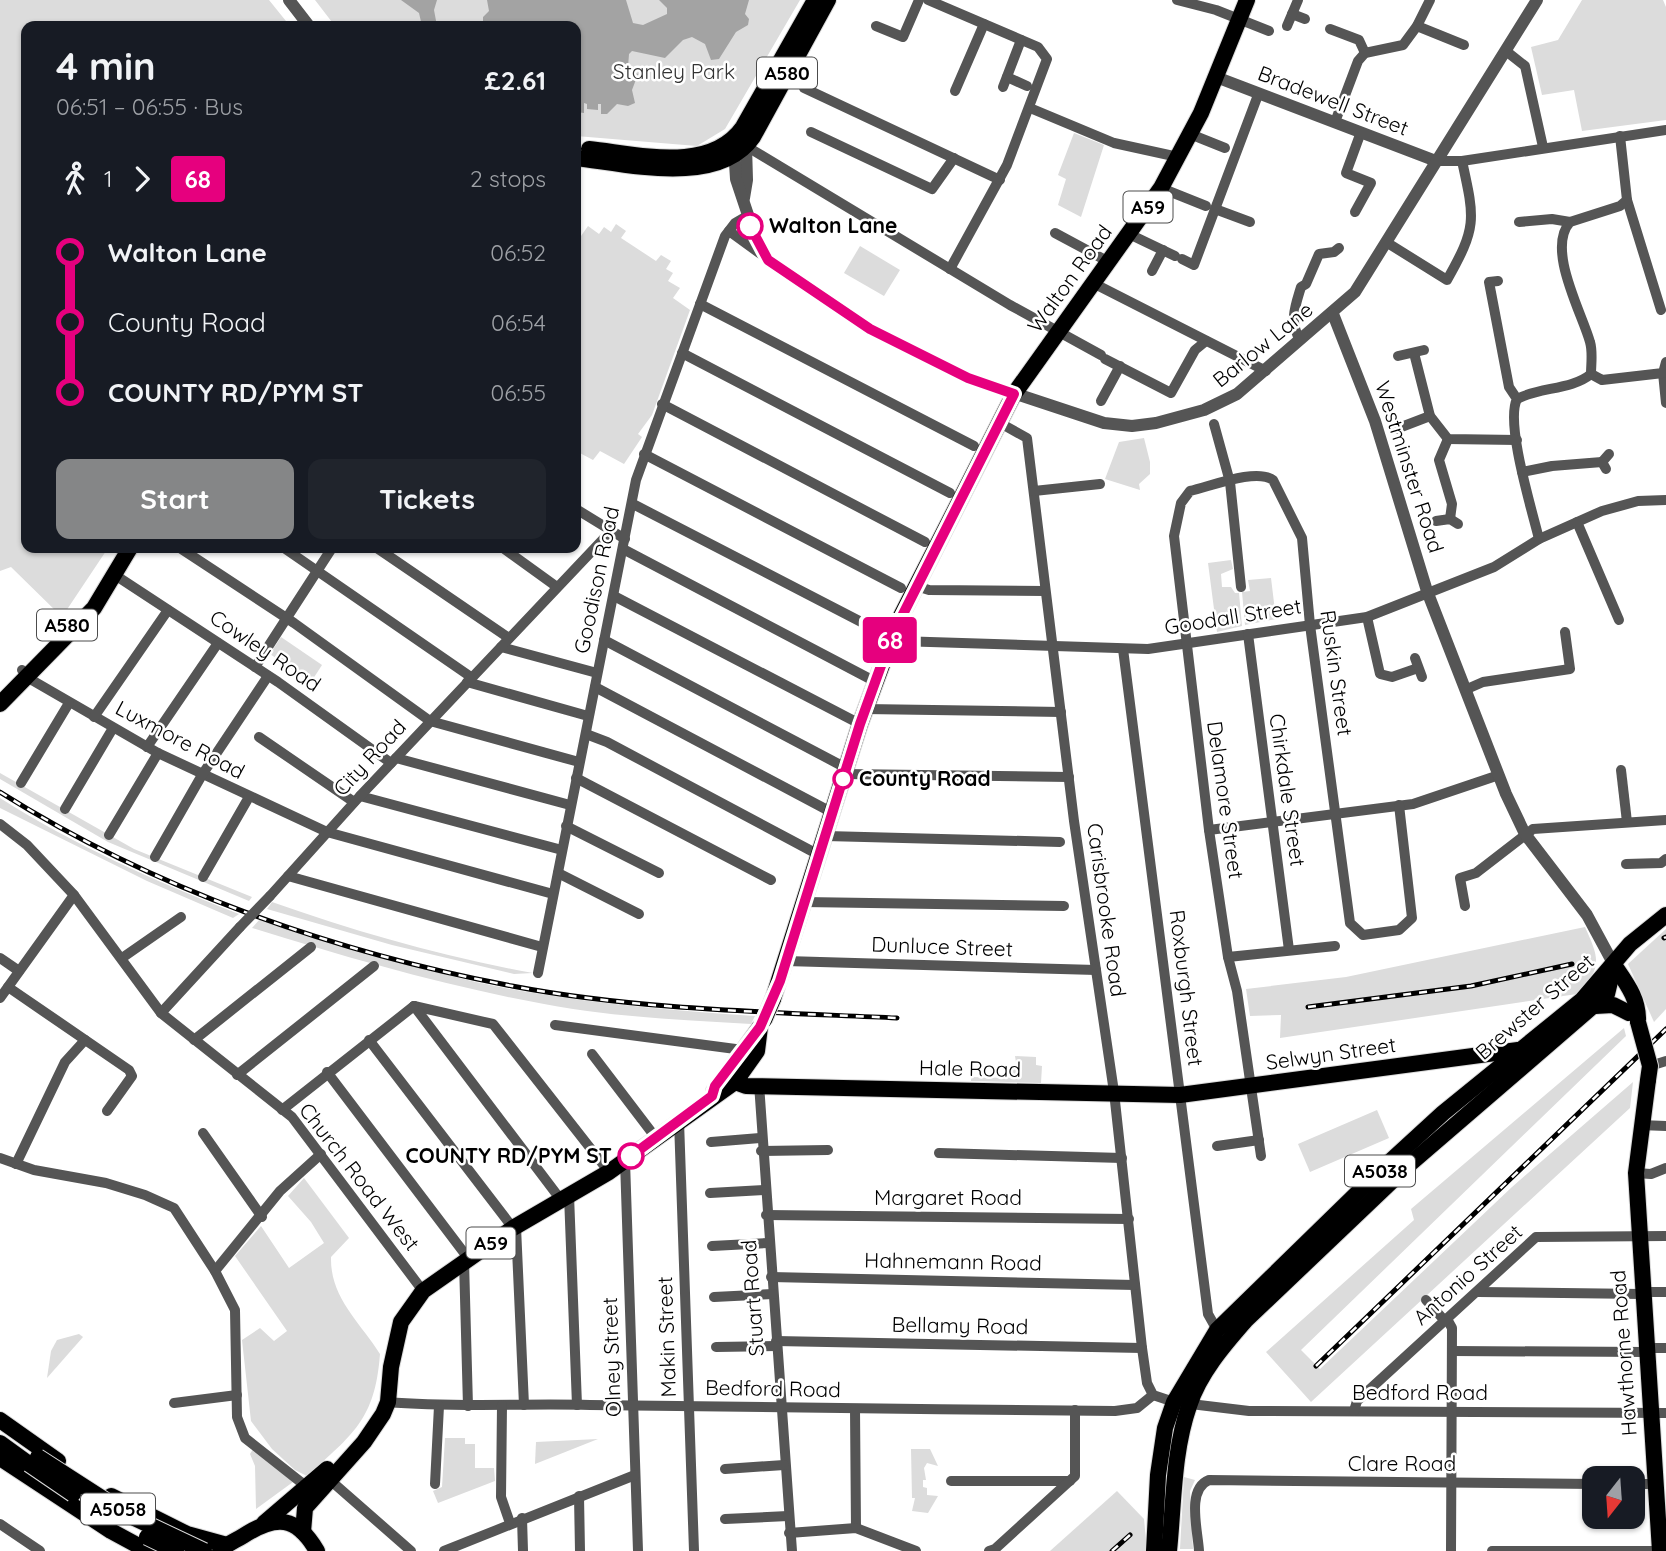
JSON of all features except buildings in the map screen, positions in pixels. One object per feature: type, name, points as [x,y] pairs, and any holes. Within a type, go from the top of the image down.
[{"type":"main road","name":"A580","points":[[738,147],[815,0]]},
{"type":"main road","name":"A580","points":[[738,147],[828,0]]},
{"type":"main road","name":"Walton Road","points":[[1014,394],[1161,188],[1191,134],[1247,0]]},
{"type":"main road","points":[[581,147],[687,156],[738,147]]},
{"type":"main road","points":[[581,159],[671,168],[707,166],[738,147]]},
{"type":"main road","name":"A59","points":[[735,1077],[743,1050],[762,1024],[773,999],[862,716],[909,587],[1014,394]]},
{"type":"main road","name":"A580","points":[[0,705],[85,604],[118,553]]},
{"type":"main road","name":"A580","points":[[0,691],[25,673],[94,608],[127,553]]},
{"type":"main road","name":"A5038","points":[[1614,965],[1630,944],[1666,915]]},
{"type":"main road","name":"Brewster Street","points":[[1181,1403],[1246,1320],[1401,1172],[1607,994],[1614,965]]},
{"type":"main road","name":"Brewster Street","points":[[1181,1403],[1217,1330],[1383,1168],[1493,1072],[1582,1000],[1614,965]]},
{"type":"main road","name":"Westminster Road","points":[[1614,965],[1638,1008],[1633,1018],[1655,1069],[1640,1125],[1636,1173],[1638,1237]]},
{"type":"main road","points":[[1595,1006],[1613,1005],[1633,1018]]},
{"type":"main road","name":"A59","points":[[303,1532],[305,1508],[376,1427],[388,1402],[391,1367],[401,1322],[423,1291],[514,1228],[609,1172],[712,1096],[735,1077],[757,1051],[762,1024]]},
{"type":"main road","name":"Selwyn Street","points":[[1180,1095],[1520,1050]]},
{"type":"main road","points":[[1487,1055],[1496,1063],[1493,1072]]},
{"type":"main road","name":"Hale Road","points":[[735,1077],[759,1084],[1180,1095]]},
{"type":"main road","name":"Hawthorne Road","points":[[1638,1237],[1649,1413],[1658,1487],[1660,1551]]},
{"type":"main road","name":"A5038","points":[[1154,1551],[1161,1444],[1181,1403]]},
{"type":"main road","name":"A5038","points":[[1169,1551],[1181,1403]]},
{"type":"main road","points":[[0,1420],[120,1502],[223,1548]]},
{"type":"main road","name":"A5058","points":[[0,1430],[33,1461],[96,1508],[173,1551]]},
{"type":"main road","name":"A5058","points":[[0,1443],[128,1514],[204,1551]]},
{"type":"main road","name":"A59","points":[[223,1548],[262,1524],[353,1453]]},
{"type":"main road","points":[[0,1458],[111,1531],[148,1551]]},
{"type":"main road","points":[[262,1524],[289,1522],[303,1532],[317,1551]]},
{"type":"main road","points":[[173,1551],[187,1534]]},
{"type":"street","points":[[289,0],[305,21]]},
{"type":"street","points":[[876,26],[903,37],[919,0]]},
{"type":"street","points":[[928,0],[945,3],[984,24],[1038,47],[1045,54],[1046,66],[1000,180],[950,269]]},
{"type":"street","points":[[1177,0],[1240,19],[1269,31]]},
{"type":"street","points":[[1287,26],[1298,0]]},
{"type":"street","points":[[1335,122],[1358,61],[1365,53],[1403,45],[1417,26],[1430,0]]},
{"type":"street","points":[[1333,314],[1355,292],[1537,0]]},
{"type":"street","points":[[1292,14],[1305,19]]},
{"type":"street","points":[[955,91],[984,24]]},
{"type":"street","points":[[1417,26],[1464,45]]},
{"type":"street","points":[[1330,29],[1359,40],[1365,53]]},
{"type":"street","points":[[1021,40],[1005,82],[1027,86]]},
{"type":"street","points":[[1448,52],[1453,41]]},
{"type":"street","points":[[1506,51],[1525,66],[1543,147]]},
{"type":"street","name":"Bradewell Street","points":[[1216,77],[1436,160]]},
{"type":"street","points":[[804,88],[1000,180]]},
{"type":"street","points":[[1129,234],[1194,265],[1211,208],[1258,95]]},
{"type":"street","points":[[1030,108],[1114,143],[1178,157]]},
{"type":"street","points":[[1436,160],[1462,161],[1666,130]]},
{"type":"street","points":[[811,132],[932,189],[954,158]]},
{"type":"street","points":[[1355,212],[1371,183],[1346,173],[1361,132]]},
{"type":"street","points":[[1191,134],[1224,148]]},
{"type":"street","points":[[1620,136],[1627,200],[1662,305]]},
{"type":"street","points":[[736,179],[738,147]]},
{"type":"street","points":[[738,147],[747,180],[744,199]]},
{"type":"street","points":[[738,147],[1057,332],[1171,393],[1195,350],[1206,341]]},
{"type":"street","points":[[1386,242],[1447,280],[1464,249],[1472,225],[1462,161]]},
{"type":"street","points":[[707,166],[726,169],[736,179],[754,239],[768,260]]},
{"type":"street","points":[[1161,188],[1250,222]]},
{"type":"street","points":[[1524,217],[1570,222],[1620,206],[1627,200]]},
{"type":"street","name":"Goodison Road","points":[[538,972],[588,716],[644,454],[729,231],[747,216]]},
{"type":"street","points":[[1539,539],[1522,472],[1513,407],[1517,399],[1530,392],[1583,381],[1591,374],[1591,345],[1567,284],[1563,237],[1570,222]]},
{"type":"street","points":[[729,231],[768,260]]},
{"type":"street","points":[[1055,233],[1109,262]]},
{"type":"street","points":[[1300,340],[1293,328],[1293,312],[1301,287],[1306,284],[1319,254],[1334,252],[1339,248]]},
{"type":"street","points":[[1152,271],[1163,250]]},
{"type":"street","name":"Barlow Lane","points":[[768,260],[870,329],[968,378],[1104,423],[1132,426],[1181,417],[1220,404],[1266,371],[1333,314]]},
{"type":"street","points":[[1498,281],[1489,282],[1509,387],[1517,399]]},
{"type":"street","points":[[1093,283],[1266,371]]},
{"type":"street","points":[[700,304],[974,446]]},
{"type":"street","name":"Westminster Road","points":[[1333,314],[1375,422],[1427,591],[1499,775],[1525,834],[1587,915],[1614,965]]},
{"type":"street","points":[[1398,356],[1419,352],[1430,416],[1448,439]]},
{"type":"street","points":[[682,353],[950,493]]},
{"type":"street","points":[[1088,361],[1100,355]]},
{"type":"street","points":[[1664,406],[1663,373],[1666,362]]},
{"type":"street","points":[[1101,401],[1120,366]]},
{"type":"street","points":[[1591,374],[1602,380],[1663,373]]},
{"type":"street","points":[[662,404],[925,542]]},
{"type":"street","points":[[1396,429],[1430,416]]},
{"type":"street","name":"Carisbrooke Road","points":[[1000,422],[1027,438],[1051,646],[1114,1092],[1142,1348],[1147,1383],[1153,1395]]},
{"type":"street","points":[[1214,424],[1230,482],[1240,582],[1227,579]]},
{"type":"street","points":[[1448,439],[1517,440]]},
{"type":"street","points":[[1436,521],[1454,522],[1452,504],[1438,460],[1448,439]]},
{"type":"street","points":[[644,454],[909,587],[929,590],[1045,592]]},
{"type":"street","points":[[1522,472],[1552,466],[1606,462]]},
{"type":"street","name":"Ruskin Street","points":[[1230,482],[1253,473],[1266,475],[1272,480],[1302,538],[1310,625],[1350,922],[1363,935],[1373,936],[1399,930],[1412,918],[1399,805]]},
{"type":"street","name":"Delamore Street","points":[[1230,482],[1190,491],[1181,503],[1174,536],[1209,830],[1228,957],[1237,991],[1261,1156]]},
{"type":"street","points":[[1034,491],[1100,484]]},
{"type":"street","name":"Goodall Street","points":[[633,499],[891,638],[911,643],[1123,649],[1148,649],[1367,617],[1427,591],[1494,567],[1539,539],[1577,522],[1638,502],[1666,500]]},
{"type":"street","points":[[581,512],[624,544],[874,681]]},
{"type":"street","points":[[1577,522],[1619,620]]},
{"type":"street","name":"City Road","points":[[162,1013],[393,760],[610,532]]},
{"type":"street","points":[[188,553],[430,721],[579,762]]},
{"type":"street","points":[[292,553],[469,680],[588,716]]},
{"type":"street","points":[[255,667],[329,553]]},
{"type":"street","points":[[384,553],[509,638]]},
{"type":"street","points":[[510,553],[557,587]]},
{"type":"street","name":"Cowley Road","points":[[115,575],[393,760]]},
{"type":"street","points":[[614,596],[862,716],[1061,712]]},
{"type":"street","points":[[94,717],[168,610]]},
{"type":"street","points":[[1367,617],[1380,674],[1392,677],[1418,668]]},
{"type":"street","points":[[1467,689],[1483,682],[1570,669],[1565,632]]},
{"type":"street","name":"Chirkdale Street","points":[[1248,634],[1289,950]]},
{"type":"street","points":[[604,640],[845,771],[1069,777]]},
{"type":"street","points":[[147,747],[218,643]]},
{"type":"street","points":[[501,647],[597,673]]},
{"type":"street","name":"Roxburgh Street","points":[[1123,649],[1209,1314],[1217,1330]]},
{"type":"street","name":"Luxmore Road","points":[[25,673],[69,703],[158,753],[327,832],[553,894]]},
{"type":"street","points":[[155,857],[202,775],[268,676]]},
{"type":"street","points":[[595,687],[833,813]]},
{"type":"street","points":[[21,783],[69,703]]},
{"type":"street","points":[[65,810],[113,728]]},
{"type":"street","points":[[586,734],[607,742],[819,855]]},
{"type":"street","points":[[259,737],[357,799],[562,850]]},
{"type":"street","points":[[109,835],[158,753]]},
{"type":"street","points":[[393,760],[570,805]]},
{"type":"street","points":[[1621,770],[1627,822]]},
{"type":"street","points":[[1209,830],[1413,804],[1499,775]]},
{"type":"street","points":[[576,778],[771,880]]},
{"type":"street","points":[[203,877],[249,797]]},
{"type":"street","points":[[1466,906],[1461,878],[1476,873],[1533,830],[1666,820]]},
{"type":"street","name":"Church Road West","points":[[0,824],[27,845],[74,895],[162,1013],[292,1117],[423,1291]]},
{"type":"street","points":[[566,826],[659,873]]},
{"type":"street","points":[[825,836],[1060,842]]},
{"type":"street","points":[[1626,864],[1661,863],[1666,859]]},
{"type":"street","points":[[558,873],[639,914]]},
{"type":"street","points":[[752,885],[758,873]]},
{"type":"street","points":[[288,876],[542,947]]},
{"type":"street","points":[[0,998],[74,895]]},
{"type":"street","points":[[804,902],[1063,906]]},
{"type":"street","points":[[122,958],[181,916]]},
{"type":"street","points":[[1228,957],[1335,946]]},
{"type":"street","points":[[194,1040],[311,947]]},
{"type":"street","points":[[0,958],[19,971]]},
{"type":"street","name":"Dunluce Street","points":[[786,961],[1096,971]]},
{"type":"street","points":[[237,1075],[374,966]]},
{"type":"street","points":[[8,987],[130,1070],[132,1076],[107,1111]]},
{"type":"street","points":[[414,1006],[565,1198],[577,1405]]},
{"type":"street","points":[[282,1110],[414,1006],[493,1024],[609,1172]]},
{"type":"street","points":[[555,1025],[743,1050]]},
{"type":"street","points":[[0,1171],[65,1062],[85,1040]]},
{"type":"street","points":[[369,1040],[514,1228],[524,1405]]},
{"type":"street","points":[[592,1054],[656,1138]]},
{"type":"street","points":[[327,1072],[466,1260],[468,1406]]},
{"type":"street","name":"Stuart Road","points":[[759,1084],[760,1139],[792,1551]]},
{"type":"street","name":"Makin Street","points":[[679,1121],[694,1551]]},
{"type":"street","points":[[1640,1125],[1666,1126]]},
{"type":"street","points":[[203,1133],[262,1217]]},
{"type":"street","points":[[711,1142],[760,1139]]},
{"type":"street","points":[[1217,1146],[1259,1140]]},
{"type":"street","points":[[761,1152],[828,1150]]},
{"type":"street","points":[[939,1153],[1122,1157]]},
{"type":"street","points":[[215,1271],[262,1217],[280,1191],[321,1154]]},
{"type":"street","points":[[8,1161],[106,1183],[145,1195],[174,1209],[215,1271],[237,1317],[237,1417],[245,1438],[307,1487]]},
{"type":"street","name":"Olney Street","points":[[625,1161],[638,1551]]},
{"type":"street","points":[[1636,1173],[1651,1174],[1666,1168]]},
{"type":"street","points":[[710,1194],[764,1190]]},
{"type":"street","name":"Margaret Road","points":[[766,1215],[1129,1219]]},
{"type":"street","name":"Antonio Street","points":[[1354,1411],[1357,1401],[1536,1237],[1666,1237]]},
{"type":"street","points":[[712,1246],[768,1243]]},
{"type":"street","name":"Hahnemann Road","points":[[771,1277],[1135,1285]]},
{"type":"street","points":[[1478,1292],[1666,1292]]},
{"type":"street","points":[[714,1297],[773,1294]]},
{"type":"street","points":[[1426,1300],[1452,1328],[1451,1551]]},
{"type":"street","name":"Bellamy Road","points":[[716,1347],[776,1344],[1142,1348]]},
{"type":"street","points":[[1452,1351],[1666,1348]]},
{"type":"street","points":[[174,1403],[237,1395]]},
{"type":"street","points":[[1153,1395],[1181,1403]]},
{"type":"street","name":"Bedford Road","points":[[388,1402],[439,1406],[1128,1410],[1137,1408],[1153,1395]]},
{"type":"street","name":"Bedford Road","points":[[1181,1403],[1249,1411],[1666,1413]]},
{"type":"street","points":[[502,1405],[501,1497],[510,1523]]},
{"type":"street","points":[[435,1484],[439,1406]]},
{"type":"street","points":[[855,1409],[856,1528]]},
{"type":"street","points":[[989,1551],[995,1549],[1075,1476],[1075,1410]]},
{"type":"street","points":[[724,1469],[785,1465]]},
{"type":"street","points":[[444,1551],[635,1475]]},
{"type":"street","points":[[330,1480],[409,1550]]},
{"type":"street","name":"Clare Road","points":[[1199,1551],[1196,1493],[1201,1484],[1209,1480],[1582,1484]]},
{"type":"street","points":[[951,1481],[1070,1481]]},
{"type":"street","points":[[579,1496],[580,1551]]},
{"type":"street","points":[[725,1519],[788,1516]]},
{"type":"street","points":[[522,1518],[523,1551]]},
{"type":"street","points":[[0,1524],[40,1551]]},
{"type":"street","points":[[789,1533],[856,1528],[916,1551]]},
{"type":"street","points":[[1492,1551],[1660,1551]]},
{"type":"green space","points":[[0,0],[269,0],[286,21],[21,21],[21,553],[105,553],[62,617],[11,567],[0,571]]},
{"type":"green space","name":"Stanley Park","points":[[315,0],[800,0],[725,129],[697,146],[581,136],[581,21],[331,21]]},
{"type":"green space","points":[[1582,0],[1663,0],[1666,7],[1666,120],[1582,131],[1574,90],[1542,95],[1531,47],[1558,40]]},
{"type":"green space","points":[[1074,133],[1104,145],[1081,217],[1058,205],[1066,179],[1058,175]]},
{"type":"green space","points":[[616,224],[626,231],[621,238],[656,261],[661,255],[671,261],[666,269],[673,273],[668,281],[680,288],[673,298],[690,310],[652,415],[638,434],[642,437],[624,464],[600,451],[593,460],[581,454],[581,236],[588,226],[599,234],[604,227],[611,232]]},
{"type":"green space","points":[[860,246],[900,270],[884,296],[844,273]]},
{"type":"green space","points":[[1144,438],[1150,474],[1139,484],[1140,490],[1105,479],[1119,442]]},
{"type":"green space","points":[[1231,560],[1233,569],[1221,574],[1222,587],[1231,587],[1235,593],[1239,593],[1242,626],[1217,632],[1208,563]]},
{"type":"green space","points":[[1271,578],[1276,619],[1245,625],[1242,592],[1250,591],[1248,580]]},
{"type":"green space","points":[[281,637],[322,665],[311,682],[270,654]]},
{"type":"green space","points":[[0,773],[134,849],[252,897],[249,901],[108,842],[0,779]]},
{"type":"green space","points":[[0,798],[116,862],[239,914],[233,918],[147,881],[0,808]]},
{"type":"green space","points":[[272,902],[401,943],[533,973],[514,974],[392,945],[267,909]]},
{"type":"green space","points":[[260,919],[390,959],[489,985],[609,1003],[755,1016],[751,1024],[647,1017],[595,1012],[507,997],[397,970],[252,928]]},
{"type":"green space","points":[[1585,927],[1594,948],[1596,963],[1591,977],[1577,994],[1280,1038],[1281,1015],[1250,1016],[1246,989],[1346,977]]},
{"type":"green space","points":[[1666,929],[1666,1009],[1654,1022],[1628,964]]},
{"type":"green space","points":[[1624,1028],[1626,1036],[1301,1350],[1320,1369],[1512,1187],[1633,1082],[1630,1108],[1311,1402],[1266,1352],[1414,1220],[1411,1209]]},
{"type":"green space","points":[[1015,1056],[1036,1057],[1036,1065],[1042,1066],[1041,1083],[971,1081],[971,1077],[1008,1078],[1008,1072],[1017,1068]]},
{"type":"green space","points":[[1377,1110],[1389,1138],[1310,1172],[1298,1144]]},
{"type":"green space","points":[[304,1178],[349,1238],[331,1257],[335,1285],[348,1309],[380,1354],[373,1395],[367,1411],[349,1436],[307,1476],[295,1470],[272,1449],[251,1421],[242,1340],[260,1328],[274,1341],[287,1331],[235,1256],[261,1226],[289,1268],[324,1243],[311,1222],[288,1196]]},
{"type":"green space","points":[[79,1334],[83,1337],[47,1378],[51,1351],[57,1340]]},
{"type":"green space","points":[[445,1438],[465,1438],[465,1444],[475,1444],[475,1468],[494,1468],[495,1481],[438,1503],[433,1491],[442,1487]]},
{"type":"green space","points":[[598,1439],[535,1464],[536,1442]]},
{"type":"green space","points":[[253,1449],[293,1482],[256,1509],[255,1466],[250,1454]]},
{"type":"green space","points":[[911,1449],[930,1449],[938,1466],[927,1463],[924,1468],[926,1480],[923,1480],[923,1487],[927,1488],[927,1495],[938,1496],[928,1513],[912,1511],[915,1498],[912,1498]]},
{"type":"green space","points":[[1184,1477],[1195,1480],[1190,1491],[1193,1549],[1180,1549]]},
{"type":"green space","points":[[1117,1491],[1144,1519],[1147,1551],[1050,1551]]},
{"type":"shaded area","points":[[401,0],[437,0],[434,10],[436,21],[421,21],[419,13]]},
{"type":"shaded area","points":[[487,0],[626,0],[633,23],[643,25],[667,14],[667,8],[659,0],[749,0],[745,14],[749,19],[748,25],[736,32],[719,59],[711,60],[705,44],[692,37],[683,40],[665,58],[632,51],[629,54],[628,67],[638,74],[632,90],[635,103],[628,106],[617,104],[607,114],[601,114],[601,104],[598,104],[598,110],[587,109],[587,104],[584,103],[584,113],[581,113],[581,21],[483,21],[489,11]]},
{"type":"railway","points":[[0,792],[59,827],[182,887],[312,935],[445,972],[559,994],[655,1005],[897,1018]]},
{"type":"railway","points":[[1308,1007],[1471,986],[1572,964]]},
{"type":"railway","points":[[1316,1366],[1666,1029]]},
{"type":"railway","points":[[1112,1551],[1130,1535]]},
{"type":"bus line","name":"68","points":[[631,1156],[712,1096],[715,1086],[728,1073],[764,1020],[780,981],[860,724],[891,638],[934,548],[1014,394],[968,378],[870,329],[768,260],[754,239],[750,226]]},
{"type":"place","name":"Walton Lane","points":[[750,226]]},
{"type":"place","name":"County Road","points":[[843,779]]},
{"type":"place","name":"COUNTY RD/PYM ST","points":[[631,1156]]}]
